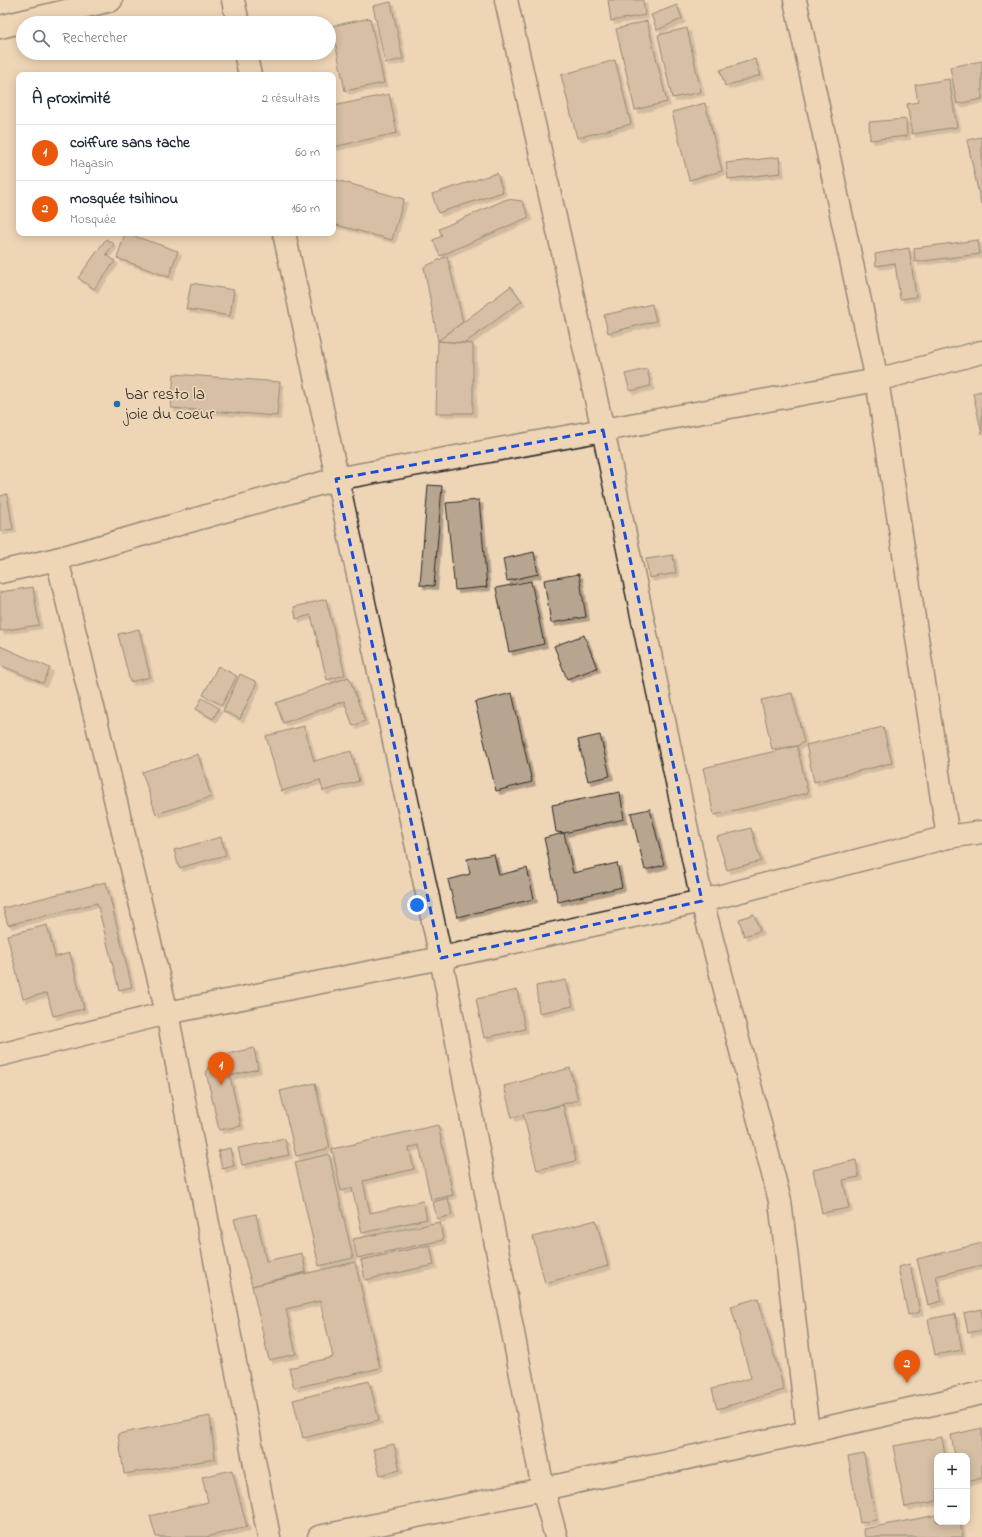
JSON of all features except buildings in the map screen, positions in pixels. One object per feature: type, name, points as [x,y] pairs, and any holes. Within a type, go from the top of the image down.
[{"type":"street","points":[[45,16],[111,0]]},
{"type":"street","points":[[233,0],[236,16]]},
{"type":"street","points":[[506,0],[603,430],[702,901],[780,1201],[808,1432]]},
{"type":"street","points":[[795,0],[877,380],[948,837]]},
{"type":"street","points":[[0,27],[16,23]]},
{"type":"street","points":[[247,60],[249,72]]},
{"type":"street","points":[[285,236],[336,479],[441,958],[543,1488],[556,1537]]},
{"type":"street","points":[[0,572],[57,558],[336,479],[877,380],[982,352]]},
{"type":"street","points":[[57,558],[167,1013],[268,1537]]},
{"type":"street","points":[[0,1055],[167,1013],[441,958],[702,901],[948,837],[982,832]]},
{"type":"street","points":[[319,1537],[982,1393]]},
{"type":"highlighted area","points":[[603,430],[702,901],[441,958],[336,479]]},
{"type":"place","name":"bar resto la joie du coeur","points":[[117,404]]},
{"type":"place","name":"coiffure sans tache","points":[[221,1085]]},
{"type":"place","name":"mosquée tsihinou","points":[[907,1383]]}]
